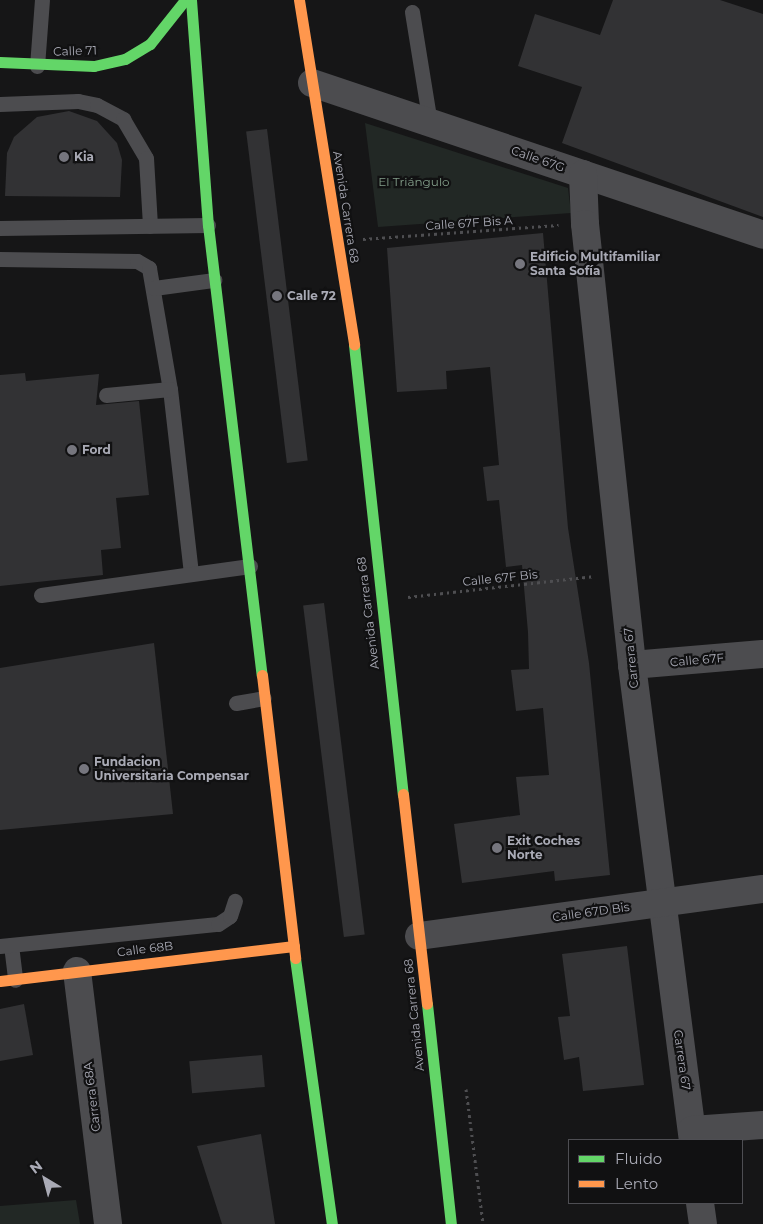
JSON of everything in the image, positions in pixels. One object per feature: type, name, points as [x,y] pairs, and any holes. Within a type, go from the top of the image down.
[{"type":"main road","name":"Calle 71","points":[[0,62],[37,66],[94,66],[125,59],[150,44],[185,0]]},
{"type":"main road","points":[[191,0],[214,280],[250,566],[294,946],[332,1224]]},
{"type":"main road","name":"Avenida Carrera 68","points":[[299,0],[354,340],[380,600],[451,1224]]},
{"type":"main road","name":"Calle 68B","points":[[8,980],[294,946]]},
{"type":"street","name":"Calle 67G","points":[[312,83],[763,235]]},
{"type":"street","name":"Carrera 67","points":[[583,174],[584,224],[632,665],[661,903],[693,1135]]},
{"type":"street","name":"Calle 67F","points":[[632,665],[763,654]]},
{"type":"street","name":"Calle 67D Bis","points":[[419,936],[763,889]]},
{"type":"street","name":"Carrera 68A","points":[[77,971],[108,1224]]},
{"type":"street","points":[[693,1135],[763,1125]]},
{"type":"street","points":[[700,1204],[703,1224]]},
{"type":"lane","points":[[37,66],[42,0]]},
{"type":"lane","points":[[412,12],[430,123]]},
{"type":"lane","points":[[0,104],[78,101],[97,105],[123,119],[146,158],[150,226]]},
{"type":"lane","points":[[0,228],[208,225]]},
{"type":"lane","points":[[0,259],[137,261],[149,268],[154,288],[170,389],[191,574]]},
{"type":"lane","points":[[154,288],[214,280]]},
{"type":"lane","points":[[106,394],[170,389]]},
{"type":"lane","points":[[41,595],[250,566]]},
{"type":"lane","points":[[236,703],[264,698]]},
{"type":"lane","points":[[8,980],[5,946],[218,924],[230,916],[235,901]]},
{"type":"path","name":"Calle 67F Bis A","points":[[355,239],[584,224]]},
{"type":"path","name":"Calle 67F Bis","points":[[380,600],[622,573]]},
{"type":"green space","name":"El Triángulo","points":[[365,123],[568,188],[571,213],[378,227]]},
{"type":"green space","points":[[76,1200],[80,1224],[0,1224],[0,1206]]},
{"type":"building","points":[[613,0],[720,0],[763,14],[763,217],[562,143],[582,87],[518,66],[535,14],[600,35]]},
{"type":"building","name":"Kia","points":[[69,111],[97,121],[117,143],[122,160],[120,197],[5,196],[7,153],[14,137],[37,117]]},
{"type":"building","name":"Calle 72","points":[[267,129],[308,461],[287,463],[246,132]]},
{"type":"building","points":[[543,233],[568,528],[589,663],[610,875],[555,881],[554,871],[462,883],[454,824],[520,815],[516,777],[549,775],[543,708],[516,711],[511,670],[529,669],[528,632],[522,565],[506,567],[499,500],[487,501],[483,467],[499,465],[490,367],[446,371],[447,389],[397,392],[387,248]]},
{"type":"building","name":"Ford","points":[[25,373],[26,381],[99,374],[96,405],[139,401],[149,495],[116,498],[121,548],[101,550],[103,575],[0,586],[0,375]]},
{"type":"building","points":[[324,603],[365,935],[344,937],[303,606]]},
{"type":"building","name":"Fundacion Universitaria Compensar","points":[[154,643],[173,814],[0,830],[0,668]]},
{"type":"building","points":[[627,946],[644,1085],[583,1091],[579,1057],[564,1060],[558,1017],[570,1016],[562,954]]},
{"type":"building","points":[[24,1004],[33,1055],[0,1061],[0,1009]]},
{"type":"building","points":[[262,1055],[265,1087],[192,1093],[189,1061]]},
{"type":"building","points":[[261,1134],[275,1224],[222,1224],[197,1146]]},
{"type":"traffic: fast","points":[[0,62],[94,66],[125,59],[150,44],[185,0]]},
{"type":"traffic: fast","points":[[191,0],[208,225],[262,675]]},
{"type":"traffic: fast","points":[[354,345],[403,794]]},
{"type":"traffic: fast","points":[[295,958],[332,1224]]},
{"type":"traffic: fast","points":[[427,1004],[451,1224]]},
{"type":"traffic: slow","points":[[299,0],[354,345]]},
{"type":"traffic: slow","points":[[262,675],[295,958]]},
{"type":"traffic: slow","points":[[403,794],[427,1004]]},
{"type":"traffic: slow","points":[[0,981],[294,946]]},
{"type":"place","name":"Kia","points":[[64,157]]},
{"type":"place","name":"Edificio Multifamiliar Santa Sofía","points":[[520,264]]},
{"type":"place","name":"Calle 72","points":[[277,296]]},
{"type":"place","name":"Ford","points":[[72,450]]},
{"type":"place","name":"Fundacion Universitaria Compensar","points":[[84,769]]},
{"type":"place","name":"Exit Coches Norte","points":[[497,848]]}]
